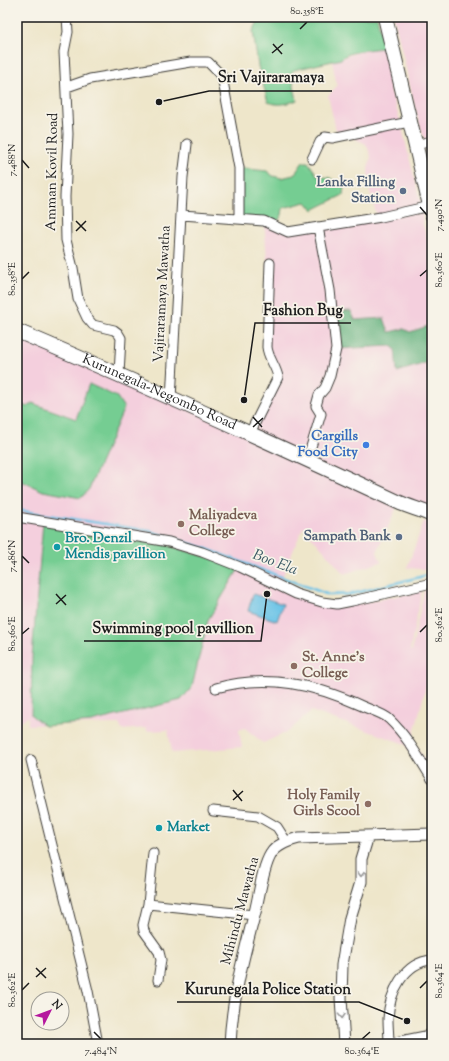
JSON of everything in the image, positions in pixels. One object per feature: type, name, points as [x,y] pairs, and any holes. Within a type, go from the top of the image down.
[{"type":"main road","points":[[385,17],[431,211],[432,226]]},
{"type":"main road","name":"Kurunegala-Negombo Road","points":[[17,331],[119,374],[399,502],[432,515]]},
{"type":"main road","points":[[396,1044],[432,1037]]},
{"type":"street","name":"Amman Kovil Road","points":[[67,17],[68,32],[64,52],[67,87],[66,240],[73,268],[78,299],[87,318],[93,325],[114,330],[121,338],[119,374]]},
{"type":"street","points":[[67,87],[90,79],[191,62],[208,62],[222,76],[239,168],[239,219]]},
{"type":"street","points":[[312,159],[320,142],[325,137],[332,138],[409,122]]},
{"type":"street","points":[[415,145],[432,141]]},
{"type":"street","name":"Vajiraramaya Mawatha","points":[[171,399],[183,177],[188,144]]},
{"type":"street","points":[[182,216],[264,221],[288,232],[431,211]]},
{"type":"street","points":[[307,460],[321,414],[316,406],[319,395],[325,388],[336,349],[330,290],[318,227]]},
{"type":"street","points":[[250,433],[278,377],[266,347],[270,262]]},
{"type":"street","points":[[17,517],[169,542],[215,557],[240,567],[296,594],[322,602],[337,604],[432,583]]},
{"type":"street","points":[[216,688],[232,684],[284,681],[334,693],[388,718],[406,738],[432,779]]},
{"type":"street","points":[[31,760],[88,991],[98,1044]]},
{"type":"street","points":[[213,811],[258,816],[277,827],[286,841],[315,837],[432,834]]},
{"type":"street","points":[[344,1044],[341,1005],[342,965],[350,918],[361,882],[361,859],[368,836]]},
{"type":"street","name":"Mihindu Mawatha","points":[[230,1044],[233,1021],[233,1004],[257,900],[271,854],[286,841]]},
{"type":"street","points":[[153,853],[144,931],[159,952],[161,960],[158,980]]},
{"type":"street","points":[[148,904],[254,915]]},
{"type":"street","points":[[389,1044],[388,1018],[395,990],[406,971],[417,963],[432,960]]},
{"type":"shaded area","points":[[394,17],[432,17],[432,136],[425,141],[417,116]]},
{"type":"shaded area","points":[[384,48],[390,88],[400,120],[421,205],[384,216],[422,212],[423,224],[432,255],[432,329],[428,326],[410,332],[404,329],[389,332],[384,318],[355,320],[351,311],[333,312],[336,349],[391,346],[395,349],[397,372],[432,361],[432,508],[399,502],[377,552],[381,562],[344,574],[303,527],[279,585],[202,552],[169,542],[59,525],[178,548],[231,566],[285,592],[322,604],[342,607],[422,591],[410,650],[414,651],[412,649],[424,591],[432,585],[432,663],[412,741],[432,770],[432,785],[405,744],[311,711],[289,731],[263,743],[245,728],[239,730],[242,747],[172,753],[168,730],[147,731],[146,728],[122,730],[119,724],[28,725],[28,717],[17,721],[17,331],[250,432],[278,377],[276,369],[268,354],[267,347],[270,299],[264,221],[288,232],[377,217],[369,188],[368,169],[371,156],[366,144],[336,130],[328,96],[337,86],[332,61],[367,49]]},
{"type":"shaded area","points":[[432,143],[432,180],[424,146]]},
{"type":"shaded area","points":[[424,521],[432,525],[432,570],[407,568]]},
{"type":"green space","points":[[262,17],[377,17],[384,48],[355,52],[344,56],[341,59],[294,70],[291,73],[297,100],[283,104],[268,102],[258,66],[253,31]]},
{"type":"green space","points":[[303,162],[308,162],[318,176],[330,178],[344,187],[343,195],[313,210],[306,202],[283,208],[282,215],[278,221],[239,219],[239,168],[267,171],[273,176],[281,178],[294,175]]},
{"type":"green space","points":[[351,311],[355,320],[384,318],[389,332],[404,329],[410,332],[428,326],[431,327],[432,361],[397,372],[395,349],[391,346],[336,349],[333,312]]},
{"type":"green space","points":[[89,384],[117,397],[124,408],[89,489],[81,498],[43,491],[17,479],[17,402],[27,407],[32,403],[76,419]]},
{"type":"green space","points":[[43,522],[136,536],[240,567],[208,620],[192,687],[181,700],[91,722],[45,726],[31,715],[32,657]]},
{"type":"water","points":[[253,594],[283,604],[277,621],[248,611]]},
{"type":"waterway","name":"Boo Ela","points":[[17,510],[150,531],[204,548],[329,595],[351,594],[432,574]]},
{"type":"place","name":"Sri Vajiraramaya","points":[[159,102]]},
{"type":"place","name":"Lanka Filling Station","points":[[403,191]]},
{"type":"place","name":"Fashion Bug","points":[[244,400]]},
{"type":"place","name":"Cargills Food City","points":[[366,445]]},
{"type":"place","name":"Maliyadeva College","points":[[181,524]]},
{"type":"place","name":"Sampath Bank","points":[[399,537]]},
{"type":"place","name":"Bro. Denzil Mendis pavillion","points":[[57,547]]},
{"type":"place","name":"Swimming pool pavillion","points":[[267,594]]},
{"type":"place","name":"St. Anne's College","points":[[294,666]]},
{"type":"place","name":"Holy Family Girls Scool","points":[[368,804]]},
{"type":"place","name":"Market","points":[[159,828]]},
{"type":"place","name":"Kurunegala Police Station","points":[[407,1021]]}]
